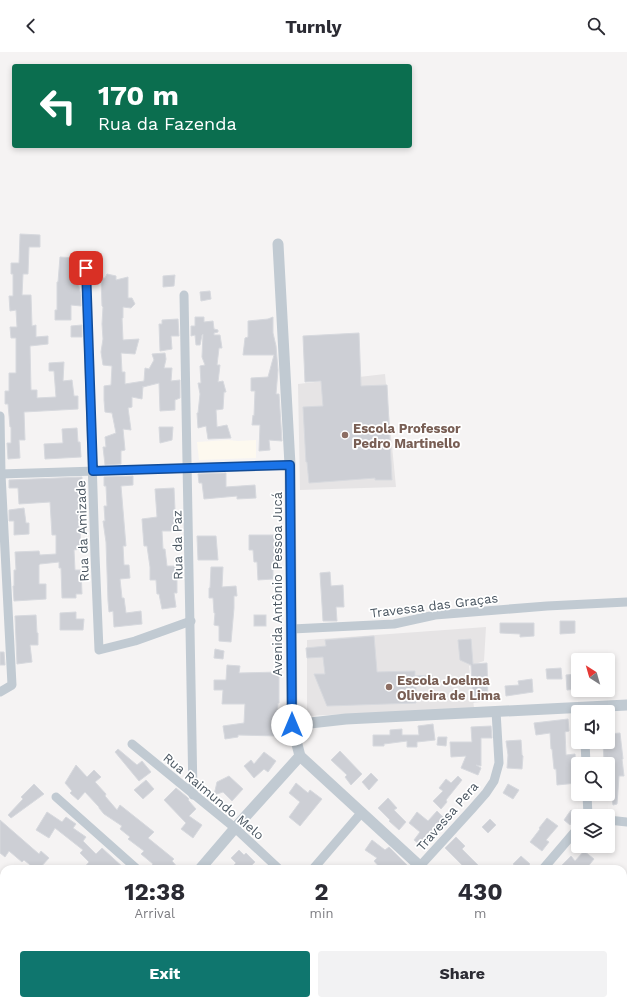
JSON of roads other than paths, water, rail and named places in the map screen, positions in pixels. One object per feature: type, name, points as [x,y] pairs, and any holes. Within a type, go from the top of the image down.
[{"type":"street","name":"Avenida Antônio Pessoa Jucá","points":[[278,244],[290,465],[292,725],[300,756]]},
{"type":"street","name":"Rua da Amizade","points":[[86,268],[99,650],[135,641],[191,621]]},
{"type":"street","name":"Rua da Paz","points":[[184,295],[193,795]]},
{"type":"street","points":[[0,416],[0,474],[12,686],[0,692]]},
{"type":"street","points":[[0,474],[290,465]]},
{"type":"street","name":"Travessa das Graças","points":[[292,629],[394,624],[435,615],[547,606],[627,602]]},
{"type":"street","points":[[615,706],[627,704]]},
{"type":"street","points":[[292,725],[346,719],[496,711],[571,710]]},
{"type":"street","name":"Travessa Pera","points":[[424,865],[486,793],[494,781],[499,763],[496,711]]},
{"type":"street","name":"Rua Raimundo Melo","points":[[132,744],[235,828],[275,865]]},
{"type":"street","points":[[203,865],[300,756],[420,865]]},
{"type":"street","points":[[56,797],[132,865]]},
{"type":"street","points":[[316,865],[362,812]]},
{"type":"street","points":[[615,821],[627,822]]},
{"type":"street","points":[[546,865],[571,836]]},
{"type":"place","name":"Escola Professor Pedro Martinello","points":[[345,435]]},
{"type":"place","name":"Escola Joelma Oliveira de Lima","points":[[389,687]]}]
